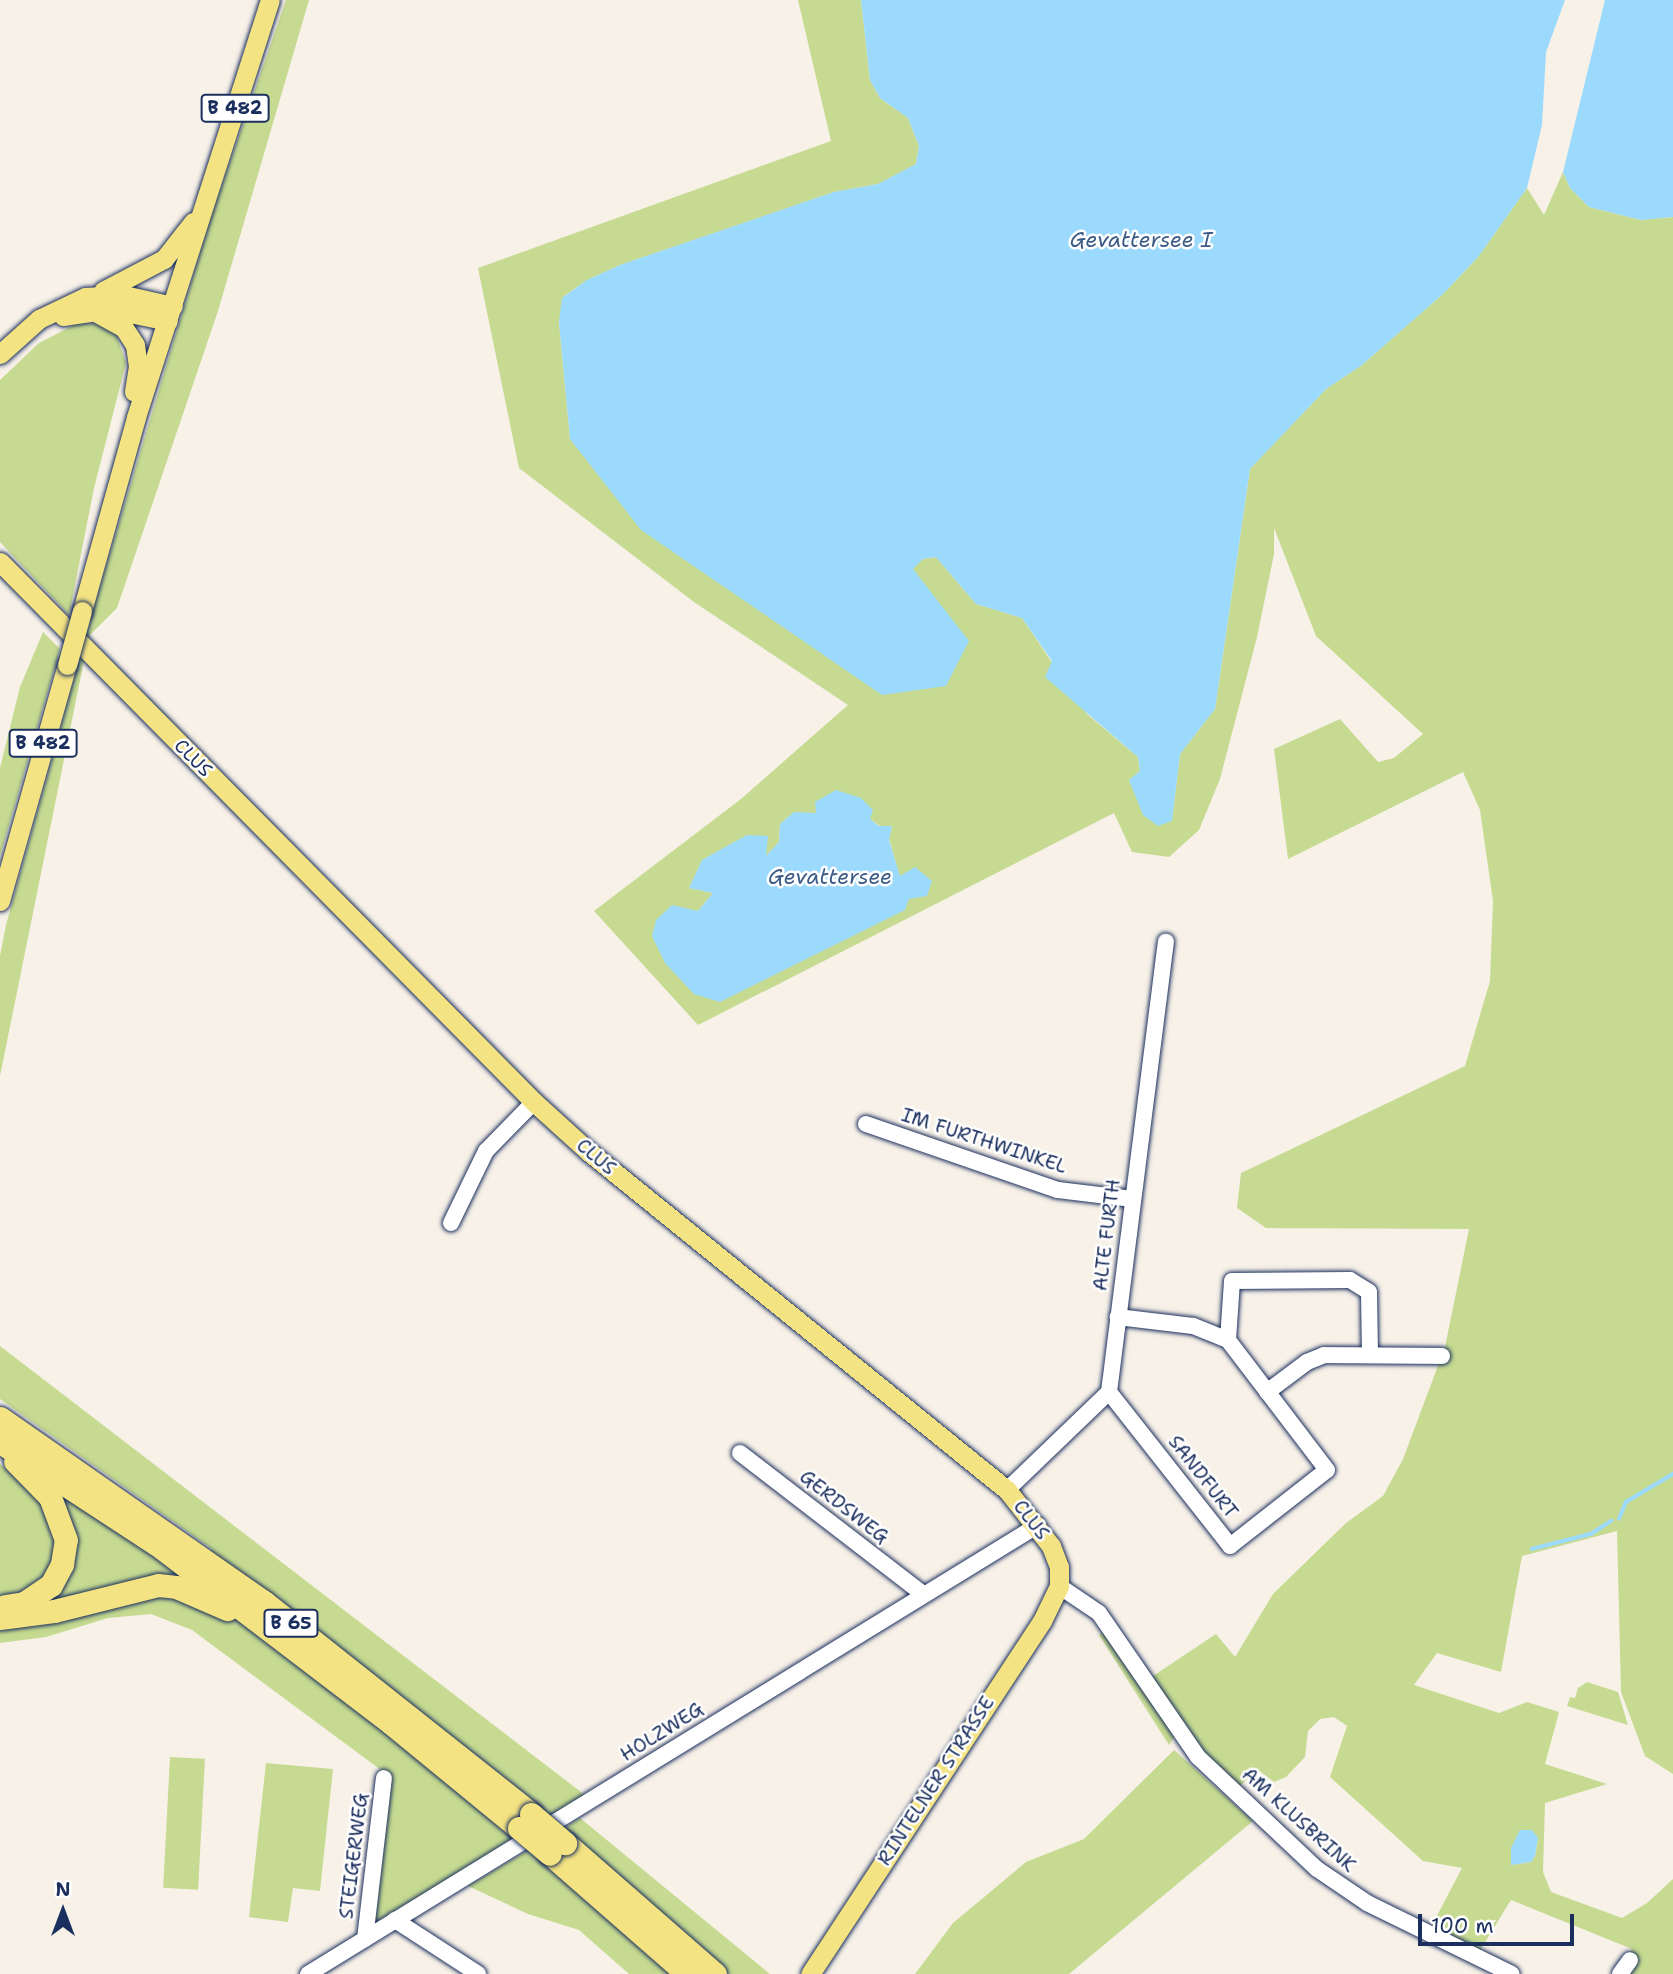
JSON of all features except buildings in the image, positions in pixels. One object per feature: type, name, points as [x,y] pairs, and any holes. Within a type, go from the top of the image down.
[{"type":"highway","name":"B 65","points":[[0,1418],[264,1602],[557,1849],[687,1974]]},
{"type":"highway","name":"B 65","points":[[0,1444],[162,1548],[525,1821]]},
{"type":"highway","points":[[0,1444],[50,1497],[66,1540],[62,1564],[51,1585],[24,1604],[0,1607]]},
{"type":"highway","points":[[0,1618],[54,1611],[158,1585],[190,1592],[268,1628]]},
{"type":"highway","name":"B 65","points":[[557,1849],[715,1974]]},
{"type":"main road","name":"B 482","points":[[0,901],[136,416],[270,0]]},
{"type":"main road","points":[[0,362],[46,324],[94,302],[164,259],[201,212]]},
{"type":"main road","points":[[94,302],[124,328],[135,345],[136,416]]},
{"type":"main road","points":[[0,354],[39,319],[94,302],[171,313]]},
{"type":"main road","name":"CLUS","points":[[0,562],[534,1102],[599,1160],[1007,1490],[1038,1525],[1059,1567],[1059,1586]]},
{"type":"main road","name":"RINTELNER STRASSE","points":[[810,1974],[1042,1621],[1059,1586]]},
{"type":"street","name":"ALTE FURTH","points":[[1109,1392],[1166,942]]},
{"type":"street","points":[[451,1223],[486,1151],[534,1102]]},
{"type":"street","name":"IM FURTHWINKEL","points":[[866,1124],[1058,1190],[1132,1199]]},
{"type":"street","points":[[1118,1317],[1193,1326],[1228,1340],[1232,1281],[1350,1280],[1369,1292],[1370,1355]]},
{"type":"street","name":"SANDFURT","points":[[1109,1392],[1230,1546],[1327,1470],[1228,1340]]},
{"type":"street","points":[[1267,1392],[1316,1357],[1442,1356]]},
{"type":"street","points":[[1007,1490],[1109,1392]]},
{"type":"street","name":"GERDSWEG","points":[[740,1453],[923,1594]]},
{"type":"street","name":"HOLZWEG","points":[[308,1974],[1038,1525]]},
{"type":"street","name":"AM KLUSBRINK","points":[[1059,1586],[1070,1589],[1099,1613],[1183,1739],[1263,1819],[1344,1889],[1512,1974]]},
{"type":"street","name":"STEIGERWEG","points":[[365,1939],[384,1778]]},
{"type":"street","points":[[395,1920],[478,1974]]},
{"type":"street","points":[[1620,1974],[1630,1960]]},
{"type":"green space","points":[[286,0],[309,0],[218,311],[117,608],[89,636],[0,1076],[0,956],[6,925],[96,600],[211,217]]},
{"type":"green space","points":[[798,0],[861,0],[870,80],[880,98],[908,118],[919,146],[916,164],[878,184],[834,192],[620,265],[587,280],[563,297],[559,322],[570,439],[929,594],[912,568],[923,559],[936,557],[976,604],[1022,618],[1087,714],[1138,757],[1140,771],[1129,780],[1133,788],[1172,820],[1180,754],[1215,709],[1250,469],[1326,389],[1362,365],[1444,293],[1478,257],[1527,188],[1544,215],[1563,172],[1570,188],[1589,207],[1641,220],[1673,217],[1673,1774],[1645,1756],[1621,1692],[1617,1531],[1522,1556],[1501,1672],[1437,1653],[1414,1685],[1499,1713],[1527,1702],[1559,1712],[1545,1764],[1607,1784],[1545,1803],[1543,1872],[1551,1892],[1622,1918],[1647,1903],[1673,1879],[1673,1974],[1615,1974],[1632,1949],[1511,1900],[1479,1952],[1430,1929],[1462,1868],[1423,1861],[1330,1777],[1347,1726],[1334,1717],[1320,1719],[1308,1731],[1305,1757],[1286,1777],[1274,1782],[1257,1769],[1240,1786],[1178,1731],[1169,1745],[1099,1635],[1109,1625],[1147,1680],[1216,1634],[1235,1657],[1273,1594],[1346,1523],[1383,1496],[1403,1459],[1445,1347],[1469,1229],[1266,1228],[1237,1208],[1241,1173],[1465,1066],[1490,981],[1493,901],[1480,810],[1463,772],[1288,859],[1274,749],[1340,719],[1378,762],[1394,758],[1423,734],[1316,636],[1274,528],[1274,554],[1257,637],[1220,779],[1199,830],[1169,857],[1132,852],[1114,813],[698,1025],[594,911],[741,799],[848,705],[694,602],[519,468],[478,268],[831,141]],"holes":[[[794,812],[870,819],[880,826],[892,826],[889,839],[900,877],[698,911],[713,893],[689,888],[702,860],[747,835],[765,857],[779,842],[780,824]],[[1533,1833],[1538,1838],[1535,1856],[1531,1862],[1511,1865]]]},
{"type":"green space","points":[[78,323],[100,324],[116,334],[126,363],[94,488],[69,615],[0,542],[0,380],[39,343]]},
{"type":"green space","points":[[43,632],[60,649],[0,856],[0,768],[20,687]]},
{"type":"green space","points":[[0,1346],[594,1802],[366,1940],[385,1773],[192,1630],[151,1614],[108,1618],[46,1637],[0,1643],[0,1626],[62,1578],[44,1480],[188,1581],[212,1549],[0,1399]]},
{"type":"green space","points":[[0,1464],[46,1502],[58,1553],[44,1580],[17,1597],[0,1598]]},
{"type":"green space","points":[[1587,1682],[1618,1692],[1628,1725],[1567,1706],[1570,1697],[1575,1698],[1578,1688]]},
{"type":"green space","points":[[1174,1750],[1253,1821],[1069,1974],[915,1974],[953,1923],[1026,1862],[1084,1839]]},
{"type":"green space","points":[[170,1757],[205,1759],[198,1890],[163,1888]]},
{"type":"green space","points":[[266,1763],[333,1769],[320,1891],[293,1888],[288,1922],[249,1917]]},
{"type":"green space","points":[[580,1818],[770,1974],[728,1974],[561,1830]]},
{"type":"green space","points":[[530,1849],[675,1974],[629,1974],[579,1930],[528,1914],[468,1886]]},
{"type":"water","name":"Gevattersee I","points":[[861,0],[1565,0],[1546,52],[1542,125],[1527,188],[1478,257],[1444,293],[1362,365],[1326,389],[1250,469],[1215,709],[1180,754],[1172,821],[1158,826],[1143,815],[1129,780],[1140,771],[1138,757],[1045,677],[1052,661],[1022,618],[976,604],[936,557],[923,559],[913,569],[969,641],[946,686],[882,695],[641,530],[570,439],[559,322],[562,298],[587,280],[620,265],[834,192],[878,184],[916,164],[919,146],[908,118],[880,98],[870,80]]},
{"type":"water","points":[[1605,0],[1673,0],[1673,217],[1641,220],[1589,207],[1570,188],[1563,172]]},
{"type":"water","name":"Gevattersee","points":[[836,790],[861,798],[873,810],[870,819],[879,826],[892,826],[889,840],[900,876],[915,867],[932,881],[927,896],[909,899],[905,910],[720,1002],[694,994],[665,963],[652,936],[656,920],[672,905],[698,911],[713,893],[689,888],[702,860],[747,835],[768,836],[766,856],[779,842],[780,824],[794,812],[816,813],[815,802]]},
{"type":"water","points":[[1520,1830],[1532,1830],[1538,1838],[1535,1856],[1531,1862],[1511,1865],[1511,1848]]},
{"type":"waterway","points":[[1619,1519],[1626,1502],[1673,1474]]},
{"type":"waterway","points":[[1532,1549],[1591,1534],[1611,1521]]}]
